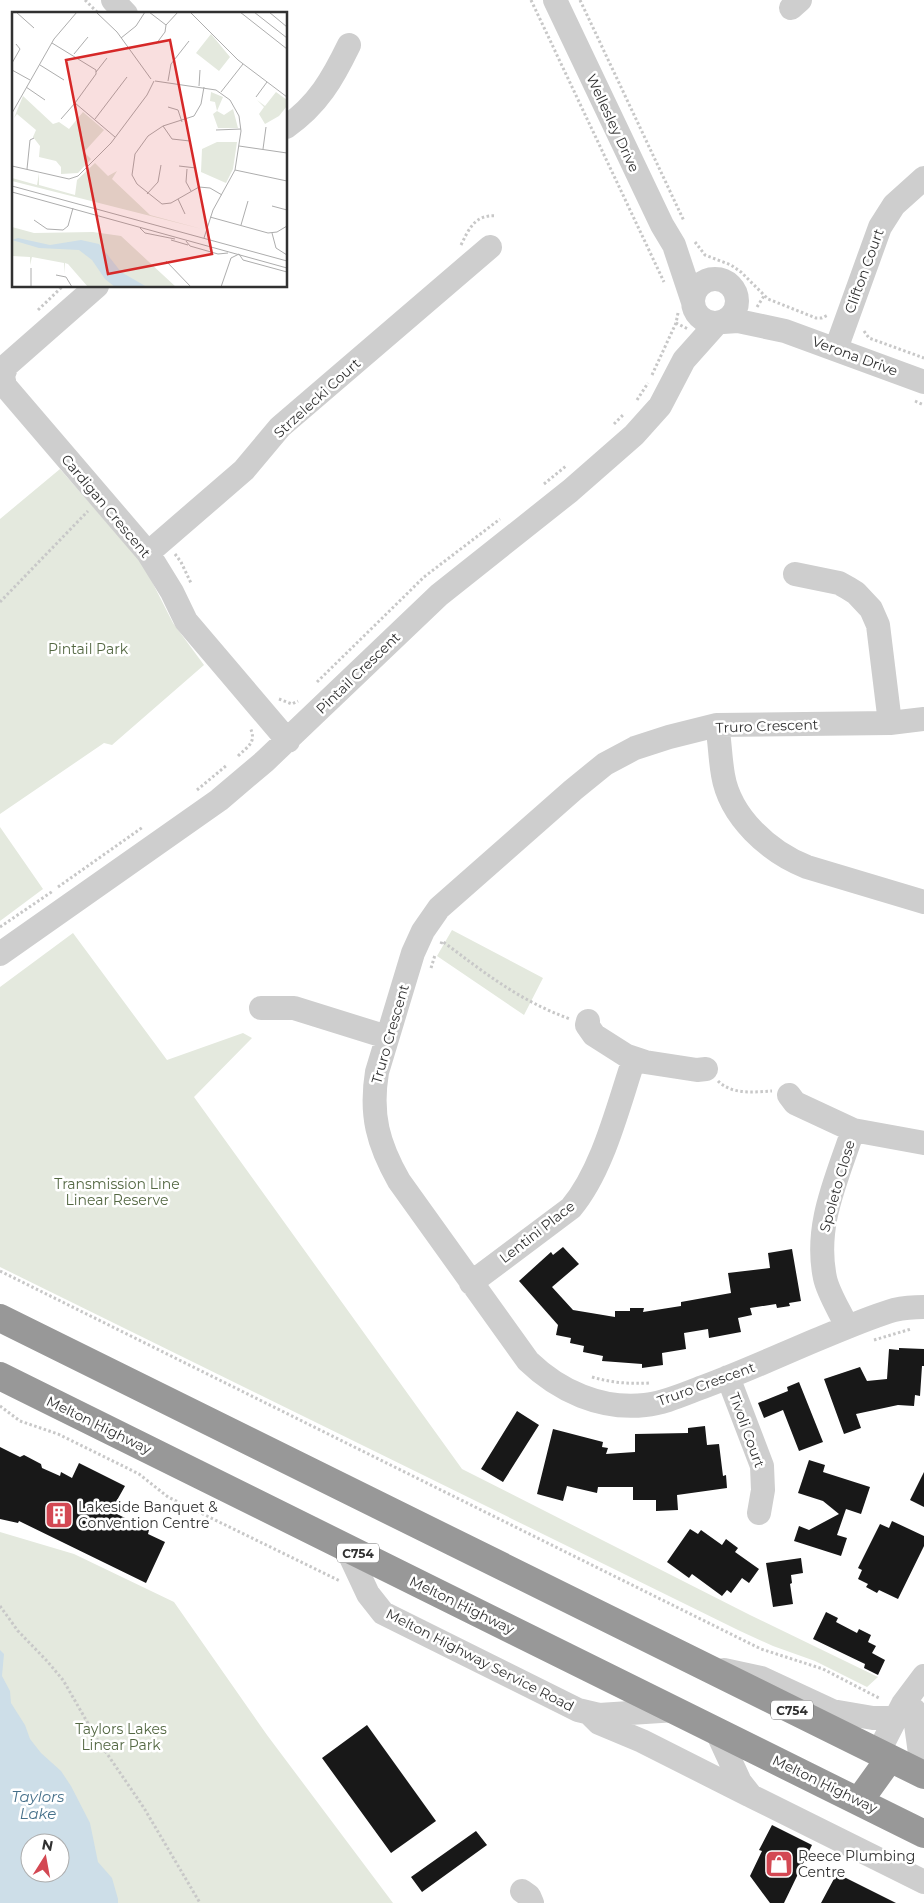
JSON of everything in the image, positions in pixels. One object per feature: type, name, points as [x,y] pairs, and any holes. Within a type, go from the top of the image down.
[{"type":"highway","name":"C754","points":[[0,1318],[924,1775]]},
{"type":"highway","name":"Melton Highway","points":[[0,1376],[924,1834]]},
{"type":"highway","points":[[859,1801],[884,1755]]},
{"type":"street","points":[[113,0],[124,12]]},
{"type":"street","name":"Wellesley Drive","points":[[555,0],[662,225],[683,242],[700,270],[726,285]]},
{"type":"street","points":[[288,125],[312,105],[332,79],[350,45]]},
{"type":"street","name":"Clifton Court","points":[[836,349],[880,227],[894,205],[924,178]]},
{"type":"street","name":"Wellesley Drive","points":[[683,242],[694,306]]},
{"type":"street","name":"Strzelecki Court","points":[[156,546],[244,470],[280,427],[490,247]]},
{"type":"street","points":[[705,281],[726,285],[737,306],[730,319],[720,323],[704,320],[694,306],[696,290],[705,281]]},
{"type":"street","name":"Verona Drive","points":[[726,285],[785,331]]},
{"type":"street","name":"Cardigan Crescent","points":[[95,288],[7,365],[2,381],[8,392],[101,498],[156,546],[172,592],[186,621],[288,741]]},
{"type":"street","name":"Pintail Crescent","points":[[0,954],[219,800],[288,741],[439,595],[570,491],[634,436],[660,406],[684,360],[692,330],[694,306]]},
{"type":"street","name":"Verona Drive","points":[[720,323],[738,321],[785,331],[924,382]]},
{"type":"street","name":"Pintail Crescent","points":[[684,360],[720,323]]},
{"type":"street","points":[[795,574],[848,588],[870,609],[878,625],[890,723]]},
{"type":"street","name":"Truro Crescent","points":[[921,1317],[895,1310],[847,1327],[728,1378],[659,1403],[645,1406],[616,1405],[592,1400],[558,1386],[528,1361],[399,1181],[387,1160],[379,1139],[375,1116],[374,1091],[377,1072],[387,1037],[431,948],[430,920],[439,908],[605,764],[619,755],[650,742],[717,725],[890,723],[924,719]]},
{"type":"street","points":[[717,725],[723,775],[728,791],[743,818],[770,847],[807,868],[924,902]]},
{"type":"street","points":[[258,1008],[294,1008],[387,1037]]},
{"type":"street","points":[[588,1023],[594,1035],[634,1059],[697,1070],[714,1077]]},
{"type":"street","name":"Lentini Place","points":[[471,1283],[571,1208],[579,1198],[598,1165],[634,1059]]},
{"type":"street","name":"Spoleto Close","points":[[789,1095],[795,1103],[853,1130],[924,1144]]},
{"type":"street","name":"Spoleto Close","points":[[847,1327],[825,1280],[821,1242],[825,1217],[853,1130]]},
{"type":"street","name":"Tivoli Court","points":[[728,1378],[762,1466],[763,1490],[759,1513]]},
{"type":"street","name":"Melton Highway Service Road","points":[[346,1547],[368,1594],[379,1609],[389,1616],[578,1710],[599,1715],[676,1710]]},
{"type":"street","points":[[705,1667],[752,1675],[832,1711],[857,1716],[905,1714]]},
{"type":"street","points":[[924,1677],[903,1704],[924,1775]]},
{"type":"street","name":"Melton Highway Service Road","points":[[590,1714],[599,1723],[642,1741],[924,1882]]},
{"type":"street","points":[[884,1755],[905,1714]]},
{"type":"street","name":"Melton Highway Service Road","points":[[716,1730],[740,1782],[751,1796]]},
{"type":"path","points":[[85,0],[97,12]]},
{"type":"path","points":[[531,0],[666,285]]},
{"type":"path","points":[[580,0],[686,225]]},
{"type":"path","points":[[683,242],[716,260],[731,265],[741,272],[768,299],[816,318],[822,318],[827,315],[833,306],[865,318],[864,332],[869,338],[924,358]]},
{"type":"path","points":[[635,404],[649,382],[676,323]]},
{"type":"path","points":[[610,428],[629,410]]},
{"type":"path","points":[[539,489],[568,464]]},
{"type":"path","points":[[0,602],[101,498]]},
{"type":"path","points":[[310,688],[424,577],[502,518]]},
{"type":"path","points":[[156,546],[181,562],[192,584]]},
{"type":"path","points":[[236,758],[252,743],[254,735],[247,723],[278,698],[292,704],[304,695]]},
{"type":"path","points":[[193,793],[229,764]]},
{"type":"path","points":[[0,927],[145,826]]},
{"type":"path","points":[[430,970],[431,948],[442,941],[446,934]]},
{"type":"path","points":[[442,941],[484,974],[524,1000],[546,1010],[588,1023]]},
{"type":"path","points":[[714,1077],[743,1092],[776,1090],[789,1095]]},
{"type":"path","points":[[0,1271],[725,1630],[741,1640],[773,1654],[809,1663],[881,1699]]},
{"type":"path","points":[[868,1341],[921,1317]]},
{"type":"path","points":[[590,1377],[630,1384],[657,1382]]},
{"type":"path","points":[[0,1406],[20,1421],[58,1434],[132,1470],[168,1497],[368,1594]]},
{"type":"path","points":[[0,1606],[18,1631],[63,1680],[97,1739],[144,1808],[200,1903]]},
{"type":"green space","name":"Pintail Park","points":[[60,469],[143,564],[173,623],[204,665],[112,745],[104,743],[0,814],[0,519]]},
{"type":"green space","points":[[0,827],[43,889],[0,921]]},
{"type":"green space","points":[[452,930],[543,978],[524,1015],[437,956]]},
{"type":"green space","name":"Transmission Line Linear Reserve","points":[[73,933],[167,1060],[243,1033],[252,1038],[194,1097],[462,1469],[750,1615],[878,1677],[867,1687],[815,1661],[773,1646],[740,1631],[0,1267],[0,987]]},
{"type":"green space","name":"Taylors Lakes Linear Park","points":[[0,1532],[74,1554],[174,1602],[267,1735],[393,1903],[0,1903]]},
{"type":"water","name":"Taylors Lake","points":[[0,1650],[4,1654],[2,1676],[10,1691],[11,1703],[25,1725],[30,1739],[41,1753],[61,1771],[71,1786],[90,1823],[98,1862],[112,1878],[118,1903],[0,1903]]},
{"type":"building","points":[[563,1247],[579,1264],[552,1287],[573,1310],[615,1317],[615,1311],[630,1311],[630,1308],[644,1308],[643,1312],[681,1306],[681,1302],[731,1293],[728,1273],[770,1268],[768,1253],[792,1249],[801,1301],[789,1303],[790,1306],[777,1308],[776,1304],[750,1308],[752,1315],[738,1318],[741,1332],[709,1338],[708,1329],[684,1333],[686,1349],[662,1353],[663,1365],[642,1368],[642,1364],[602,1361],[603,1356],[583,1352],[584,1346],[570,1343],[571,1338],[556,1335],[558,1325],[519,1281],[551,1252],[553,1255]]},
{"type":"building","points":[[899,1348],[924,1349],[920,1396],[915,1395],[914,1406],[898,1405],[856,1414],[861,1428],[844,1434],[824,1379],[860,1367],[867,1381],[887,1379],[889,1349],[899,1350]]},
{"type":"building","points":[[799,1382],[823,1442],[799,1451],[783,1410],[764,1418],[758,1403],[788,1391],[787,1387]]},
{"type":"building","points":[[517,1411],[539,1425],[503,1482],[481,1469]]},
{"type":"building","points":[[705,1426],[707,1445],[719,1444],[723,1476],[726,1475],[727,1488],[677,1495],[678,1510],[656,1511],[656,1500],[633,1500],[633,1487],[598,1487],[597,1493],[567,1486],[563,1501],[537,1494],[553,1429],[603,1442],[602,1447],[608,1448],[606,1454],[635,1452],[635,1434],[688,1433],[688,1428]]},
{"type":"building","name":"Lakeside Banquet & Convention Centre","points":[[0,1447],[20,1457],[24,1455],[41,1464],[42,1468],[60,1476],[61,1472],[72,1478],[79,1463],[125,1486],[111,1511],[149,1530],[148,1534],[165,1542],[146,1583],[19,1521],[18,1523],[0,1519]]},
{"type":"building","points":[[809,1460],[825,1465],[823,1472],[870,1487],[861,1514],[846,1509],[837,1535],[847,1538],[841,1556],[794,1541],[799,1526],[809,1530],[839,1514],[823,1501],[798,1493]]},
{"type":"building","points":[[924,1472],[924,1507],[910,1500]]},
{"type":"building","points":[[892,1521],[924,1536],[924,1546],[898,1599],[879,1590],[877,1593],[866,1587],[868,1584],[858,1579],[862,1570],[858,1568],[880,1524],[889,1528]]},
{"type":"building","points":[[690,1529],[698,1534],[701,1530],[722,1545],[726,1539],[738,1548],[735,1552],[759,1569],[749,1583],[742,1578],[731,1593],[727,1590],[722,1596],[692,1574],[689,1578],[667,1562]]},
{"type":"building","points":[[801,1558],[803,1573],[791,1575],[792,1583],[790,1584],[793,1604],[773,1607],[766,1563]]},
{"type":"building","points":[[826,1612],[838,1618],[836,1622],[857,1633],[859,1629],[871,1635],[868,1642],[876,1646],[872,1653],[885,1660],[878,1675],[864,1668],[865,1664],[813,1639]]},
{"type":"building","points":[[367,1725],[436,1821],[391,1853],[322,1758]]},
{"type":"building","name":"Reece Plumbing Centre","points":[[772,1825],[812,1845],[784,1903],[770,1903],[750,1876],[762,1851],[759,1850]]},
{"type":"building","points":[[476,1831],[487,1845],[422,1892],[411,1877]]},
{"type":"building","points":[[838,1874],[896,1903],[821,1903]]},
{"type":"place","name":"Lakeside Banquet & Convention Centre","points":[[59,1515]]},
{"type":"place","name":"Reece Plumbing Centre","points":[[779,1864]]}]
